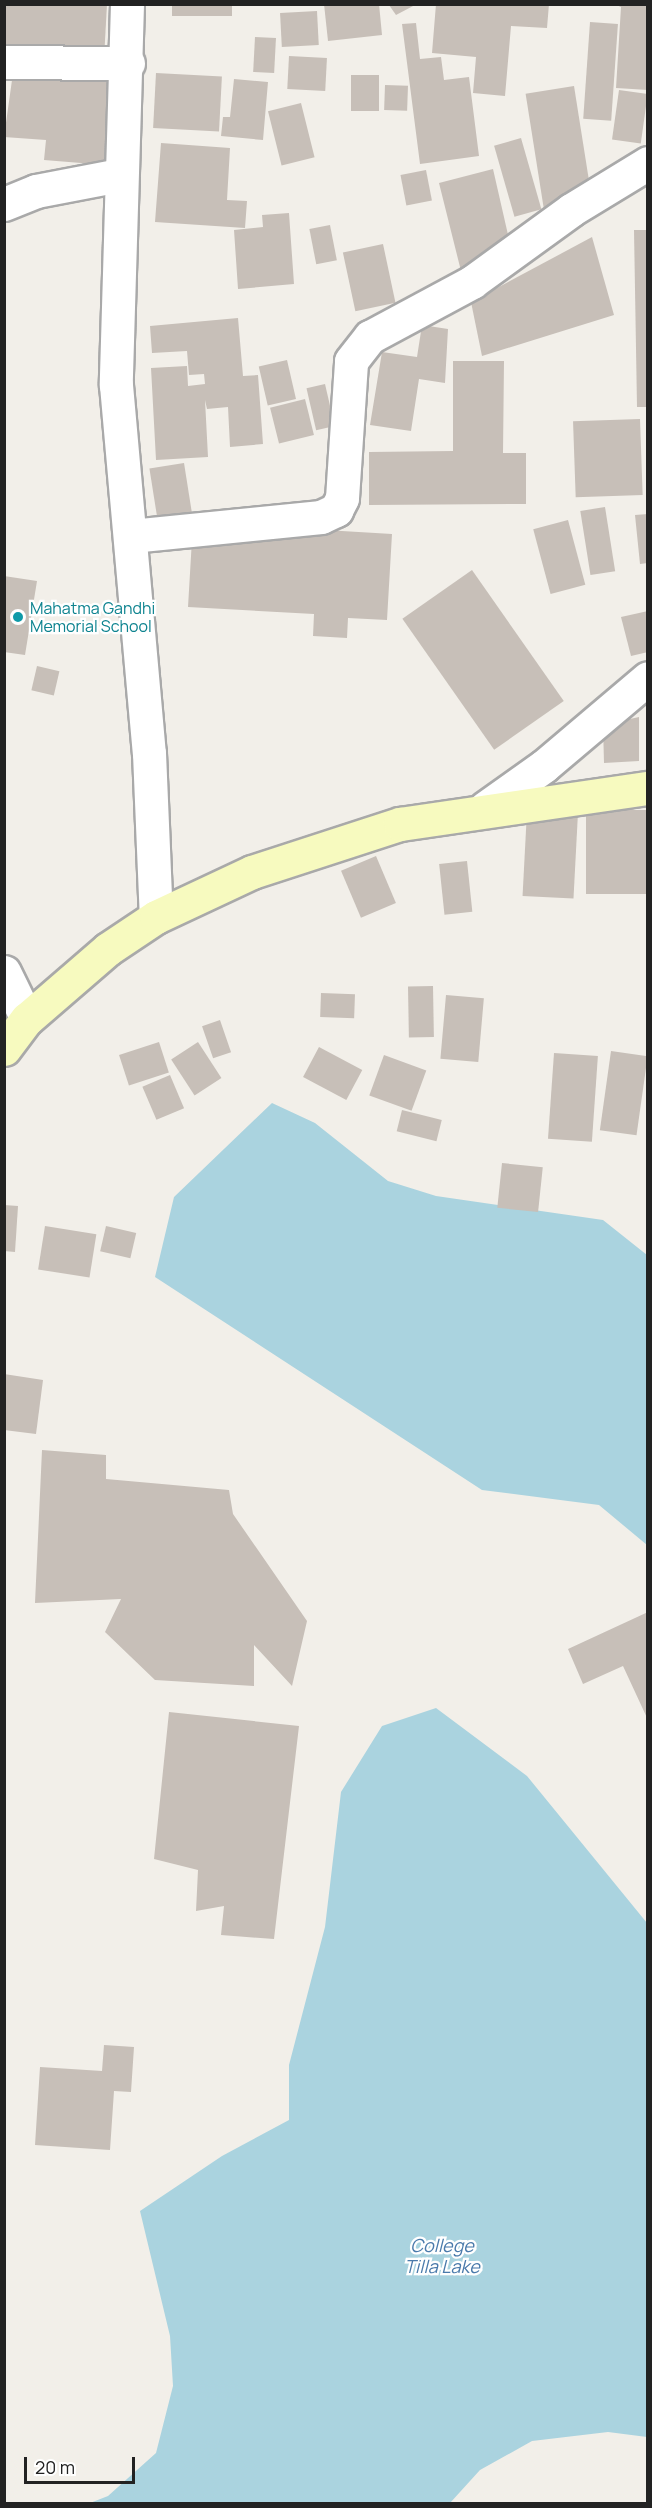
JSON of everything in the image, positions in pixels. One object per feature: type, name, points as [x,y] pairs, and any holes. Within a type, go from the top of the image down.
[{"type":"main road","points":[[4,1049],[27,1019],[108,949],[156,917],[252,872],[400,824],[484,808],[648,788]]},
{"type":"street","points":[[127,4],[128,63],[119,175],[116,385],[131,536],[156,917]]},
{"type":"street","points":[[4,62],[128,63]]},
{"type":"street","points":[[131,536],[321,517],[336,510],[342,498],[351,361],[370,337],[471,282],[571,210],[648,163]]},
{"type":"street","points":[[4,204],[58,186],[119,175]]},
{"type":"street","points":[[484,808],[544,766],[648,678]]},
{"type":"street","points":[[4,972],[27,1019]]},
{"type":"water","points":[[272,1103],[315,1123],[388,1181],[436,1196],[603,1220],[647,1255],[647,1545],[599,1505],[482,1490],[155,1277],[174,1197]]},
{"type":"water","name":"College Tilla Lake","points":[[436,1708],[527,1776],[647,1923],[647,2437],[608,2432],[532,2441],[480,2470],[450,2503],[90,2503],[108,2496],[156,2453],[173,2386],[170,2336],[140,2211],[222,2156],[289,2120],[289,2065],[325,1927],[341,1792],[382,1726]]},
{"type":"building","points":[[4,4],[107,4],[104,59],[4,52]]},
{"type":"building","points":[[172,4],[232,4],[232,16],[172,16]]},
{"type":"building","points":[[324,4],[379,4],[382,35],[328,41]]},
{"type":"building","points":[[436,4],[549,4],[547,28],[511,26],[505,96],[473,93],[476,57],[432,53]]},
{"type":"building","points":[[614,4],[648,4],[648,90],[616,88],[621,7]]},
{"type":"building","points":[[389,5],[415,5],[396,15]]},
{"type":"building","points":[[317,11],[319,45],[282,47],[280,13]]},
{"type":"building","points":[[590,22],[618,24],[611,121],[583,119]]},
{"type":"building","points":[[416,23],[420,59],[441,57],[444,80],[469,77],[479,156],[420,164],[402,24]]},
{"type":"building","points":[[255,37],[276,38],[274,73],[253,72]]},
{"type":"building","points":[[289,56],[327,58],[325,91],[287,89]]},
{"type":"building","points":[[13,73],[112,75],[106,165],[44,160],[46,140],[4,137]]},
{"type":"building","points":[[156,73],[222,76],[219,131],[153,128]]},
{"type":"building","points":[[351,75],[379,75],[379,111],[351,111]]},
{"type":"building","points":[[234,79],[268,82],[263,140],[221,136],[223,117],[230,117]]},
{"type":"building","points":[[385,85],[408,86],[407,111],[384,110]]},
{"type":"building","points":[[574,86],[592,203],[544,210],[526,94]]},
{"type":"building","points":[[619,90],[648,94],[641,144],[612,140]]},
{"type":"building","points":[[301,103],[315,157],[282,166],[268,111]]},
{"type":"building","points":[[521,138],[541,209],[514,217],[494,146]]},
{"type":"building","points":[[161,143],[230,148],[227,200],[247,201],[245,228],[155,222]]},
{"type":"building","points":[[493,169],[511,248],[463,279],[439,183]]},
{"type":"building","points":[[426,170],[432,200],[406,205],[400,175]]},
{"type":"building","points":[[289,213],[294,284],[238,289],[234,230],[263,227],[262,215]]},
{"type":"building","points":[[330,225],[337,260],[316,264],[309,229]]},
{"type":"building","points":[[634,230],[648,230],[648,407],[637,407]]},
{"type":"building","points":[[592,237],[614,315],[482,356],[471,302]]},
{"type":"building","points":[[383,244],[395,303],[355,311],[343,253]]},
{"type":"building","points":[[238,318],[243,376],[258,375],[263,444],[230,447],[228,407],[207,409],[205,400],[208,457],[156,460],[151,368],[187,366],[188,386],[205,384],[204,374],[189,375],[187,351],[152,353],[150,326]]},
{"type":"building","points":[[422,325],[448,329],[445,383],[419,379],[411,431],[370,425],[382,352],[417,357]]},
{"type":"building","points":[[287,360],[296,399],[268,405],[259,367]]},
{"type":"building","points":[[453,361],[504,361],[503,453],[526,453],[526,504],[369,505],[369,452],[453,451]]},
{"type":"building","points":[[325,384],[335,426],[316,430],[306,388]]},
{"type":"building","points":[[305,399],[314,435],[279,444],[270,408]]},
{"type":"building","points":[[640,419],[643,495],[576,497],[573,421]]},
{"type":"building","points":[[184,463],[193,517],[158,523],[149,468]]},
{"type":"building","points":[[605,507],[615,571],[590,575],[580,511]]},
{"type":"building","points":[[648,514],[648,563],[640,564],[635,515]]},
{"type":"building","points":[[568,520],[585,585],[551,594],[533,529]]},
{"type":"building","points":[[193,522],[392,534],[387,620],[348,618],[347,638],[313,636],[314,614],[188,607]]},
{"type":"building","points":[[472,570],[564,701],[494,750],[402,619]]},
{"type":"building","name":"Mahatma Gandhi Memorial School","points":[[4,576],[37,581],[25,655],[4,652]]},
{"type":"building","points":[[648,611],[648,652],[631,656],[621,617]]},
{"type":"building","points":[[37,666],[59,671],[54,696],[31,690]]},
{"type":"building","points":[[639,717],[639,761],[604,763],[603,725]]},
{"type":"building","points":[[586,810],[648,810],[648,894],[586,894]]},
{"type":"building","points":[[527,811],[578,814],[573,899],[523,896]]},
{"type":"building","points":[[376,856],[396,903],[361,918],[341,871]]},
{"type":"building","points":[[467,861],[472,912],[444,915],[439,864]]},
{"type":"building","points":[[408,986],[433,986],[434,1037],[409,1037]]},
{"type":"building","points":[[321,993],[355,994],[354,1018],[320,1017]]},
{"type":"building","points":[[446,995],[484,998],[478,1062],[440,1059]]},
{"type":"building","points":[[220,1020],[231,1052],[213,1058],[202,1026]]},
{"type":"building","points":[[159,1042],[169,1072],[129,1085],[119,1055]]},
{"type":"building","points":[[198,1042],[221,1078],[195,1095],[171,1059]]},
{"type":"building","points":[[319,1047],[362,1070],[346,1100],[303,1077]]},
{"type":"building","points":[[611,1051],[648,1056],[637,1135],[600,1130]]},
{"type":"building","points":[[554,1053],[598,1056],[592,1142],[548,1139]]},
{"type":"building","points":[[384,1055],[426,1070],[412,1111],[369,1095]]},
{"type":"building","points":[[170,1075],[184,1108],[156,1120],[142,1087]]},
{"type":"building","points":[[402,1110],[442,1120],[436,1141],[397,1131]]},
{"type":"building","points":[[502,1163],[543,1167],[538,1212],[497,1208]]},
{"type":"building","points":[[4,1205],[18,1206],[15,1252],[4,1251]]},
{"type":"building","points":[[45,1226],[96,1234],[89,1278],[38,1269]]},
{"type":"building","points":[[106,1226],[136,1233],[130,1258],[100,1251]]},
{"type":"building","points":[[4,1374],[43,1380],[36,1434],[4,1430]]},
{"type":"building","points":[[42,1450],[106,1455],[106,1479],[229,1490],[233,1514],[307,1621],[292,1686],[254,1645],[254,1686],[155,1680],[105,1632],[121,1599],[35,1603]]},
{"type":"building","points":[[648,1612],[648,1720],[623,1666],[583,1684],[568,1649]]},
{"type":"building","points":[[169,1712],[299,1726],[274,1939],[221,1935],[224,1906],[196,1911],[198,1870],[154,1859]]},
{"type":"building","points":[[104,2045],[134,2047],[131,2092],[114,2091],[110,2150],[35,2145],[40,2067],[102,2071]]},
{"type":"place","name":"Mahatma Gandhi Memorial School","points":[[18,617]]}]
